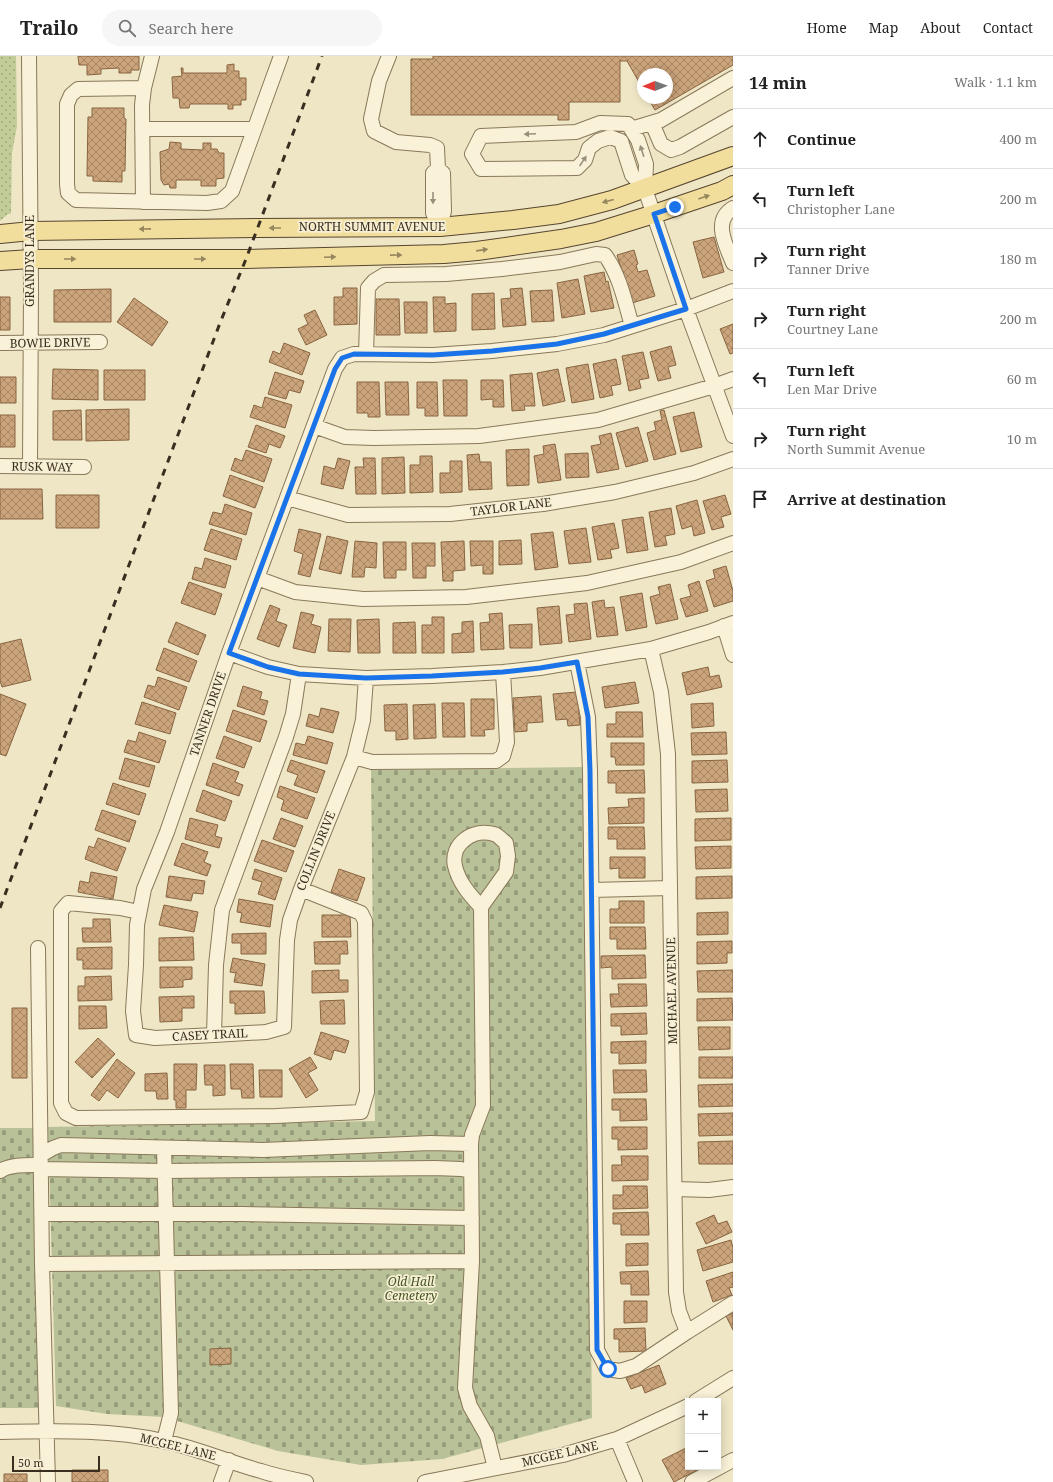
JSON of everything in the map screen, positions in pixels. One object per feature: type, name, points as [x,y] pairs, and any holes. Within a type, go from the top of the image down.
[{"type":"main road","name":"NORTH SUMMIT AVENUE","points":[[0,234],[30,231],[440,227],[513,220],[558,214],[612,200],[733,156]]},
{"type":"main road","points":[[0,261],[31,259],[246,259],[444,254],[477,251],[561,239],[596,232],[654,214],[733,185]]},
{"type":"main road","points":[[440,227],[444,254]]},
{"type":"street","name":"GRANDYS LANE","points":[[29,56],[31,259],[30,466]]},
{"type":"street","points":[[143,202],[142,129],[144,88],[152,56]]},
{"type":"street","points":[[144,88],[78,89],[71,95],[66,104],[68,193],[76,200],[207,203],[221,201],[232,190],[281,56]]},
{"type":"street","points":[[389,56],[379,81],[371,120],[374,131],[396,142],[430,145],[437,148],[438,169],[443,173],[444,211],[440,227]]},
{"type":"street","points":[[632,129],[661,120],[733,78]]},
{"type":"street","points":[[652,123],[661,144],[671,150],[680,147],[733,117]]},
{"type":"street","points":[[645,189],[632,175],[621,141],[610,137],[598,141],[588,148],[585,160],[577,168],[481,169],[472,154],[481,136],[576,132],[600,123],[628,124],[638,140],[646,164],[645,189],[686,309],[733,436]]},
{"type":"street","points":[[142,129],[254,129]]},
{"type":"street","points":[[733,208],[728,211],[721,226],[733,263]]},
{"type":"street","points":[[632,326],[617,276],[611,263],[605,255],[596,254],[560,262],[502,269],[446,274],[384,275],[374,281],[368,288],[366,354],[433,355],[492,351],[557,344],[604,334],[632,326],[686,309],[733,291]]},
{"type":"street","name":"BOWIE DRIVE","points":[[0,343],[100,342]]},
{"type":"street","name":"TANNER DRIVE","points":[[136,1035],[133,1010],[136,965],[136,925],[144,889],[167,832],[229,653],[335,369],[342,358],[354,354],[366,354]]},
{"type":"street","points":[[314,426],[345,437],[374,438],[478,436],[598,420],[714,386],[733,378]]},
{"type":"street","name":"TAYLOR LANE","points":[[287,498],[348,514],[450,514],[543,504],[615,492],[694,473],[733,459]]},
{"type":"street","name":"RUSK WAY","points":[[0,466],[84,467]]},
{"type":"street","points":[[257,578],[295,592],[363,599],[466,597],[586,583],[681,562],[733,543]]},
{"type":"street","points":[[229,653],[268,667],[299,674],[366,678],[503,672],[540,668],[651,649],[709,632],[729,624],[733,656]]},
{"type":"street","name":"MICHAEL AVENUE","points":[[651,649],[661,692],[668,754],[676,1292],[679,1311],[687,1332]]},
{"type":"street","points":[[577,662],[588,717],[592,890],[597,1350],[608,1369],[620,1371],[636,1366],[733,1303]]},
{"type":"street","points":[[354,758],[372,762],[496,761],[503,756],[507,742],[503,672]]},
{"type":"street","points":[[214,1035],[216,966],[222,910],[286,737],[293,714],[299,674]]},
{"type":"street","name":"COLLIN DRIVE","points":[[284,1027],[287,940],[290,920],[354,758],[363,720],[366,678]]},
{"type":"street","points":[[481,907],[459,878],[455,865],[454,853],[459,845],[468,836],[481,832],[495,834],[506,843],[508,856],[506,872],[481,907],[483,1106],[472,1135],[471,1144],[472,1261],[465,1388],[470,1406],[487,1436],[495,1468]]},
{"type":"street","points":[[592,890],[670,888]]},
{"type":"street","points":[[139,912],[120,908],[68,903],[61,911],[61,1103],[66,1114],[76,1118],[84,1118],[276,1116],[361,1112],[367,1092],[366,921],[361,913],[301,889]]},
{"type":"street","points":[[38,948],[42,1264],[48,1482]]},
{"type":"street","name":"CASEY TRAIL","points":[[136,1035],[155,1038],[214,1035],[266,1032],[284,1027]]},
{"type":"street","points":[[41,1163],[53,1148],[61,1145],[263,1150],[430,1143],[471,1144]]},
{"type":"street","points":[[164,1148],[171,1413],[164,1441]]},
{"type":"street","points":[[0,1172],[5,1168],[41,1163],[165,1171],[435,1168],[471,1171]]},
{"type":"street","points":[[675,1190],[733,1187]]},
{"type":"street","points":[[42,1214],[242,1214],[472,1218]]},
{"type":"street","points":[[42,1264],[472,1261]]},
{"type":"street","points":[[701,1398],[733,1378]]},
{"type":"street","name":"MCGEE LANE","points":[[425,1482],[563,1455],[617,1439],[685,1407]]},
{"type":"street","name":"MCGEE LANE","points":[[0,1432],[100,1432],[133,1435],[164,1441],[229,1460],[260,1471],[306,1482]]},
{"type":"street","points":[[617,1439],[635,1482]]},
{"type":"street","points":[[221,1482],[229,1460]]},
{"type":"street","points":[[692,1482],[733,1460]]},
{"type":"green space","points":[[0,56],[16,56],[17,126],[12,153],[11,214],[8,214],[0,221]]},
{"type":"green space","name":"Old Hall Cemetery","points":[[585,767],[592,1418],[442,1459],[361,1465],[278,1451],[164,1417],[107,1414],[56,1406],[48,1127],[375,1121],[371,770]]},
{"type":"green space","points":[[0,1128],[35,1128],[38,1408],[0,1408]]},
{"type":"building","points":[[78,56],[139,56],[139,70],[131,70],[131,73],[119,73],[119,68],[101,69],[101,74],[87,75],[87,65],[79,65]]},
{"type":"building","points":[[433,56],[733,56],[733,65],[673,100],[673,68],[637,68],[637,78],[627,61],[620,61],[620,102],[569,102],[569,120],[558,120],[558,115],[411,115],[411,59],[433,59]]},
{"type":"building","points":[[234,64],[234,71],[239,71],[239,78],[246,78],[246,100],[241,100],[241,105],[233,105],[233,109],[228,109],[228,104],[190,104],[189,108],[180,108],[179,98],[173,98],[172,77],[182,76],[181,68],[183,68],[183,73],[227,73],[227,65]]},
{"type":"building","points":[[652,104],[665,104],[655,110]]},
{"type":"building","points":[[92,108],[124,108],[124,118],[126,119],[125,171],[122,171],[122,182],[93,181],[93,176],[87,176],[88,117],[92,117]]},
{"type":"building","points":[[170,142],[181,143],[181,149],[203,150],[203,143],[211,143],[211,149],[217,149],[219,153],[224,153],[224,178],[216,179],[216,186],[201,186],[201,180],[176,180],[176,188],[170,188],[169,184],[164,185],[161,180],[160,152],[169,149]]},
{"type":"building","points":[[714,237],[724,272],[703,278],[693,242]]},
{"type":"building","points":[[634,250],[638,264],[636,265],[638,272],[647,270],[655,296],[632,303],[617,255]]},
{"type":"building","points":[[604,272],[606,282],[608,281],[614,308],[591,312],[584,276]]},
{"type":"building","points":[[578,279],[585,314],[562,318],[557,283]]},
{"type":"building","points":[[343,288],[357,288],[357,324],[334,325],[334,297],[343,297]]},
{"type":"building","points":[[522,288],[526,325],[503,327],[501,299],[511,298],[510,289]]},
{"type":"building","points":[[111,289],[111,322],[54,322],[54,290]]},
{"type":"building","points":[[552,290],[554,321],[532,322],[530,291]]},
{"type":"building","points":[[494,293],[495,329],[472,330],[472,294]]},
{"type":"building","points":[[0,297],[10,297],[10,330],[0,330]]},
{"type":"building","points":[[433,297],[445,297],[445,304],[456,303],[456,331],[434,332]]},
{"type":"building","points":[[134,298],[168,322],[152,346],[117,322]]},
{"type":"building","points":[[376,299],[399,299],[400,335],[376,335]]},
{"type":"building","points":[[404,302],[427,302],[427,333],[405,333]]},
{"type":"building","points":[[315,310],[327,335],[306,345],[298,329],[308,324],[304,315]]},
{"type":"building","points":[[733,324],[733,353],[730,354],[720,329]]},
{"type":"building","points":[[284,343],[310,353],[302,375],[269,362],[273,351],[280,354]]},
{"type":"building","points":[[671,346],[676,365],[668,367],[671,378],[658,381],[650,352]]},
{"type":"building","points":[[643,352],[649,378],[639,380],[641,388],[629,391],[622,356]]},
{"type":"building","points":[[616,359],[621,384],[611,386],[613,395],[600,398],[593,364]]},
{"type":"building","points":[[588,364],[594,399],[572,403],[566,368]]},
{"type":"building","points":[[53,369],[98,370],[98,400],[52,399]]},
{"type":"building","points":[[558,369],[565,401],[543,406],[537,373]]},
{"type":"building","points":[[104,370],[145,370],[145,400],[104,400]]},
{"type":"building","points":[[275,372],[304,381],[300,393],[289,390],[286,399],[268,394]]},
{"type":"building","points":[[532,373],[535,406],[524,406],[525,410],[512,411],[510,375]]},
{"type":"building","points":[[0,377],[16,377],[16,403],[0,403]]},
{"type":"building","points":[[443,380],[467,380],[467,416],[444,416]]},
{"type":"building","points":[[481,380],[503,380],[504,407],[493,407],[493,399],[481,400]]},
{"type":"building","points":[[357,382],[379,382],[380,417],[368,417],[368,413],[357,413]]},
{"type":"building","points":[[385,382],[408,382],[409,415],[386,415]]},
{"type":"building","points":[[417,382],[437,382],[438,416],[425,416],[425,408],[417,408]]},
{"type":"building","points":[[265,397],[292,405],[285,428],[250,417],[254,405],[262,408]]},
{"type":"building","points":[[129,409],[129,440],[86,441],[86,410]]},
{"type":"building","points":[[81,410],[82,440],[53,440],[53,411]]},
{"type":"building","points":[[664,410],[676,454],[654,460],[647,433],[656,430],[654,422],[662,420],[660,411]]},
{"type":"building","points":[[694,412],[702,447],[681,452],[673,417]]},
{"type":"building","points":[[0,415],[15,415],[15,447],[0,447]]},
{"type":"building","points":[[256,425],[285,436],[280,448],[269,444],[266,453],[248,447]]},
{"type":"building","points":[[638,427],[648,461],[626,467],[616,433]]},
{"type":"building","points":[[611,433],[619,469],[597,473],[591,446],[601,444],[599,436]]},
{"type":"building","points":[[555,444],[561,480],[538,483],[534,456],[544,454],[543,446]]},
{"type":"building","points":[[529,449],[529,485],[507,486],[506,450]]},
{"type":"building","points":[[246,450],[272,459],[264,482],[231,470],[235,458],[242,461]]},
{"type":"building","points":[[588,453],[589,477],[566,478],[565,454]]},
{"type":"building","points":[[479,454],[480,462],[491,462],[492,489],[469,490],[467,455]]},
{"type":"building","points":[[420,456],[432,456],[433,492],[410,493],[410,465],[420,465]]},
{"type":"building","points":[[404,457],[405,493],[382,494],[382,458]]},
{"type":"building","points":[[338,458],[350,461],[343,489],[321,484],[324,466],[335,469]]},
{"type":"building","points":[[363,458],[375,458],[376,494],[356,494],[355,467],[364,467]]},
{"type":"building","points":[[450,461],[462,461],[462,492],[440,493],[440,473],[450,473]]},
{"type":"building","points":[[230,475],[263,487],[255,508],[223,496]]},
{"type":"building","points":[[0,489],[42,489],[43,519],[0,519]]},
{"type":"building","points":[[56,495],[99,495],[99,528],[56,528]]},
{"type":"building","points":[[725,495],[731,514],[721,517],[724,527],[712,530],[703,501]]},
{"type":"building","points":[[697,500],[705,533],[694,536],[692,526],[682,529],[676,506]]},
{"type":"building","points":[[225,504],[252,513],[246,535],[209,524],[213,512],[222,514]]},
{"type":"building","points":[[671,508],[675,534],[665,536],[667,545],[655,547],[649,512]]},
{"type":"building","points":[[643,517],[648,550],[627,553],[622,520]]},
{"type":"building","points":[[614,523],[619,548],[610,550],[612,558],[598,560],[592,527]]},
{"type":"building","points":[[586,528],[591,562],[569,564],[564,531]]},
{"type":"building","points":[[211,529],[242,539],[236,560],[204,550]]},
{"type":"building","points":[[299,529],[321,534],[310,577],[298,574],[303,554],[294,551]]},
{"type":"building","points":[[553,532],[558,567],[535,570],[531,534]]},
{"type":"building","points":[[327,536],[348,541],[341,574],[319,569]]},
{"type":"building","points":[[521,540],[522,564],[499,565],[499,541]]},
{"type":"building","points":[[355,541],[377,543],[376,568],[365,567],[364,577],[352,577]]},
{"type":"building","points":[[464,541],[465,570],[453,571],[453,581],[443,581],[441,542]]},
{"type":"building","points":[[470,541],[493,541],[493,574],[483,574],[483,565],[471,566]]},
{"type":"building","points":[[383,542],[406,542],[406,570],[396,570],[396,578],[384,578]]},
{"type":"building","points":[[412,543],[435,543],[435,566],[426,566],[426,578],[413,578]]},
{"type":"building","points":[[205,558],[231,566],[225,588],[192,579],[195,567],[202,569]]},
{"type":"building","points":[[726,566],[733,591],[733,601],[714,607],[706,581],[715,578],[713,570]]},
{"type":"building","points":[[699,581],[708,611],[686,617],[680,599],[691,596],[688,585]]},
{"type":"building","points":[[189,582],[222,594],[215,615],[181,603]]},
{"type":"building","points":[[670,584],[678,619],[656,624],[650,597],[660,594],[658,587]]},
{"type":"building","points":[[642,593],[647,627],[626,631],[620,597]]},
{"type":"building","points":[[604,600],[605,608],[614,607],[618,635],[597,637],[592,602]]},
{"type":"building","points":[[587,603],[591,639],[569,642],[566,615],[575,614],[574,604]]},
{"type":"building","points":[[270,605],[280,609],[276,621],[287,625],[279,647],[257,639]]},
{"type":"building","points":[[559,606],[562,643],[540,645],[537,608]]},
{"type":"building","points":[[301,612],[314,615],[311,624],[321,627],[315,653],[293,648]]},
{"type":"building","points":[[502,613],[504,649],[481,650],[480,623],[490,622],[489,614]]},
{"type":"building","points":[[432,617],[444,617],[444,653],[422,653],[422,625],[432,625]]},
{"type":"building","points":[[329,619],[351,619],[350,652],[328,651]]},
{"type":"building","points":[[379,619],[380,653],[358,653],[357,620]]},
{"type":"building","points":[[473,621],[474,652],[452,653],[452,634],[462,633],[462,622]]},
{"type":"building","points":[[176,622],[206,635],[198,655],[168,642]]},
{"type":"building","points":[[415,622],[416,653],[393,653],[393,623]]},
{"type":"building","points":[[532,624],[532,648],[510,648],[509,625]]},
{"type":"building","points":[[21,639],[31,680],[2,687],[0,681],[0,644]]},
{"type":"building","points":[[164,648],[197,661],[189,682],[156,670]]},
{"type":"building","points":[[708,667],[710,677],[719,675],[722,687],[687,695],[682,673]]},
{"type":"building","points":[[158,677],[187,687],[179,710],[144,697],[148,685],[155,687]]},
{"type":"building","points":[[635,682],[639,703],[605,708],[602,687]]},
{"type":"building","points":[[243,686],[262,692],[260,699],[268,701],[264,715],[237,706]]},
{"type":"building","points":[[577,692],[580,725],[568,726],[567,719],[556,720],[553,694]]},
{"type":"building","points":[[0,694],[26,704],[6,756],[0,754]]},
{"type":"building","points":[[541,696],[543,722],[527,723],[527,731],[515,732],[513,698]]},
{"type":"building","points":[[471,699],[494,699],[494,729],[484,730],[485,736],[471,736]]},
{"type":"building","points":[[142,702],[176,713],[170,734],[135,724]]},
{"type":"building","points":[[442,703],[464,703],[465,737],[443,737]]},
{"type":"building","points":[[713,703],[714,726],[692,728],[691,704]]},
{"type":"building","points":[[407,704],[408,739],[396,740],[396,731],[385,731],[384,705]]},
{"type":"building","points":[[435,704],[436,738],[414,739],[413,705]]},
{"type":"building","points":[[321,708],[339,712],[333,733],[306,726],[309,714],[319,717]]},
{"type":"building","points":[[233,710],[267,721],[260,742],[226,731]]},
{"type":"building","points":[[616,712],[642,712],[643,737],[607,737],[607,724],[616,724]]},
{"type":"building","points":[[139,732],[166,741],[159,763],[124,752],[128,740],[136,742]]},
{"type":"building","points":[[726,732],[727,754],[692,755],[691,733]]},
{"type":"building","points":[[224,736],[252,747],[244,768],[216,758]]},
{"type":"building","points":[[308,736],[333,743],[327,764],[293,755],[296,743],[305,745]]},
{"type":"building","points":[[611,743],[644,743],[644,765],[616,765],[615,757],[611,757]]},
{"type":"building","points":[[125,758],[155,766],[149,787],[119,779]]},
{"type":"building","points":[[291,760],[325,771],[317,793],[294,785],[298,775],[287,771]]},
{"type":"building","points":[[727,760],[728,782],[692,783],[692,761]]},
{"type":"building","points":[[213,763],[239,772],[235,782],[243,785],[239,796],[206,785]]},
{"type":"building","points":[[644,770],[645,793],[616,793],[616,783],[608,783],[608,771]]},
{"type":"building","points":[[113,783],[146,794],[139,815],[106,804]]},
{"type":"building","points":[[280,786],[315,798],[307,819],[281,810],[284,800],[277,797]]},
{"type":"building","points":[[727,789],[728,811],[696,812],[695,790]]},
{"type":"building","points":[[203,790],[232,801],[225,821],[196,811]]},
{"type":"building","points":[[644,798],[644,823],[609,824],[608,808],[629,807],[628,799]]},
{"type":"building","points":[[102,810],[136,821],[129,842],[95,830]]},
{"type":"building","points":[[190,818],[218,825],[215,836],[222,838],[219,848],[185,839]]},
{"type":"building","points":[[281,818],[303,826],[295,847],[273,839]]},
{"type":"building","points":[[731,818],[731,840],[695,841],[695,819]]},
{"type":"building","points":[[608,827],[644,827],[645,849],[617,849],[617,839],[608,839]]},
{"type":"building","points":[[98,838],[126,848],[117,871],[85,859],[89,846],[94,848]]},
{"type":"building","points":[[262,840],[294,851],[286,872],[254,861]]},
{"type":"building","points":[[182,843],[208,852],[204,862],[211,865],[207,876],[174,865]]},
{"type":"building","points":[[731,846],[731,868],[696,869],[695,847]]},
{"type":"building","points":[[610,857],[645,857],[645,878],[619,878],[619,868],[610,869]]},
{"type":"building","points":[[255,869],[282,878],[275,900],[258,894],[262,882],[252,879]]},
{"type":"building","points":[[339,869],[365,878],[357,901],[331,892]]},
{"type":"building","points":[[91,872],[117,877],[113,899],[78,892],[80,881],[89,883]]},
{"type":"building","points":[[169,876],[205,881],[203,894],[193,893],[191,901],[166,897]]},
{"type":"building","points":[[732,876],[732,898],[696,899],[696,877]]},
{"type":"building","points":[[239,899],[273,905],[270,927],[240,922],[242,913],[237,912]]},
{"type":"building","points":[[619,901],[644,901],[644,923],[610,923],[610,909],[619,909]]},
{"type":"building","points":[[164,905],[198,912],[194,932],[159,925]]},
{"type":"building","points":[[728,912],[728,934],[697,935],[697,913]]},
{"type":"building","points":[[322,915],[350,915],[351,937],[322,937]]},
{"type":"building","points":[[93,919],[110,919],[111,942],[83,942],[82,928],[93,928]]},
{"type":"building","points":[[610,927],[645,927],[646,949],[617,949],[617,939],[610,939]]},
{"type":"building","points":[[266,933],[266,954],[241,954],[241,943],[232,943],[232,934]]},
{"type":"building","points":[[193,937],[194,960],[159,961],[159,938]]},
{"type":"building","points":[[347,941],[348,954],[340,954],[340,964],[315,964],[314,942]]},
{"type":"building","points":[[732,941],[732,953],[727,953],[727,963],[697,964],[697,942]]},
{"type":"building","points":[[112,947],[112,969],[83,969],[83,960],[77,960],[77,948]]},
{"type":"building","points":[[645,955],[646,978],[612,979],[612,967],[601,968],[601,956]]},
{"type":"building","points":[[233,958],[265,964],[262,986],[234,982],[236,973],[230,972]]},
{"type":"building","points":[[160,967],[192,967],[192,979],[183,980],[183,987],[160,988]]},
{"type":"building","points":[[339,970],[339,980],[348,980],[348,992],[312,993],[312,971]]},
{"type":"building","points":[[733,970],[733,992],[698,992],[697,971]]},
{"type":"building","points":[[111,976],[112,1000],[78,1001],[78,986],[85,986],[85,977]]},
{"type":"building","points":[[618,984],[646,984],[647,1006],[611,1007],[610,994],[619,994]]},
{"type":"building","points":[[230,991],[264,991],[265,1013],[235,1014],[235,1003],[230,1003]]},
{"type":"building","points":[[194,996],[194,1008],[182,1008],[182,1021],[160,1022],[159,997]]},
{"type":"building","points":[[732,998],[733,1020],[697,1021],[697,999]]},
{"type":"building","points":[[344,1000],[345,1024],[321,1024],[320,1001]]},
{"type":"building","points":[[79,1006],[106,1006],[107,1028],[79,1029]]},
{"type":"building","points":[[12,1008],[27,1008],[27,1078],[12,1078]]},
{"type":"building","points":[[646,1013],[647,1034],[621,1035],[621,1026],[611,1026],[611,1014]]},
{"type":"building","points":[[698,1027],[730,1027],[730,1049],[699,1050]]},
{"type":"building","points":[[321,1032],[349,1041],[345,1053],[334,1050],[331,1060],[314,1054]]},
{"type":"building","points":[[98,1038],[115,1054],[92,1078],[75,1062]]},
{"type":"building","points":[[646,1041],[646,1063],[619,1064],[619,1053],[611,1053],[611,1042]]},
{"type":"building","points":[[310,1057],[317,1068],[308,1073],[318,1090],[306,1098],[289,1069]]},
{"type":"building","points":[[699,1057],[733,1057],[733,1078],[699,1078]]},
{"type":"building","points":[[117,1059],[135,1073],[118,1098],[107,1090],[99,1101],[91,1095]]},
{"type":"building","points":[[174,1064],[197,1064],[196,1090],[186,1090],[186,1108],[176,1108],[176,1100],[174,1100]]},
{"type":"building","points":[[230,1064],[253,1064],[254,1098],[242,1098],[241,1089],[231,1089]]},
{"type":"building","points":[[204,1065],[225,1065],[225,1095],[213,1096],[213,1085],[205,1085]]},
{"type":"building","points":[[259,1070],[282,1070],[282,1097],[260,1097]]},
{"type":"building","points":[[613,1070],[646,1070],[647,1092],[614,1093]]},
{"type":"building","points":[[167,1073],[168,1099],[157,1099],[156,1091],[145,1091],[145,1074]]},
{"type":"building","points":[[733,1084],[733,1106],[699,1107],[698,1085]]},
{"type":"building","points":[[612,1099],[646,1099],[647,1120],[620,1121],[620,1110],[612,1110]]},
{"type":"building","points":[[733,1113],[733,1135],[699,1136],[698,1114]]},
{"type":"building","points":[[612,1127],[647,1127],[647,1149],[618,1150],[618,1139],[612,1139]]},
{"type":"building","points":[[733,1141],[733,1164],[699,1164],[698,1142]]},
{"type":"building","points":[[621,1156],[648,1156],[648,1180],[612,1181],[612,1165],[622,1165]]},
{"type":"building","points":[[623,1186],[647,1186],[648,1208],[613,1209],[613,1195],[623,1195]]},
{"type":"building","points":[[648,1212],[649,1235],[621,1235],[621,1224],[613,1224],[613,1213]]},
{"type":"building","points":[[714,1215],[718,1224],[727,1221],[732,1232],[706,1244],[696,1223]]},
{"type":"building","points":[[731,1240],[733,1248],[733,1262],[703,1271],[697,1250]]},
{"type":"building","points":[[648,1243],[648,1265],[626,1266],[626,1244]]},
{"type":"building","points":[[648,1271],[649,1295],[631,1295],[631,1284],[621,1284],[620,1272]]},
{"type":"building","points":[[733,1272],[733,1287],[729,1288],[732,1295],[713,1302],[706,1281]]},
{"type":"building","points":[[624,1301],[647,1301],[647,1322],[624,1323]]},
{"type":"building","points":[[733,1313],[733,1330],[726,1316]]},
{"type":"building","points":[[645,1328],[646,1351],[619,1352],[619,1339],[614,1339],[614,1329]]},
{"type":"building","points":[[231,1348],[231,1364],[210,1365],[210,1349]]},
{"type":"building","points":[[659,1365],[666,1384],[645,1393],[642,1385],[631,1389],[626,1378]]},
{"type":"building","points":[[685,1448],[685,1470],[697,1470],[674,1482],[662,1460]]},
{"type":"building","points":[[72,1470],[108,1470],[108,1482],[72,1482]]},
{"type":"building","points":[[4,1474],[27,1474],[27,1482],[4,1482]]},
{"type":"railway","points":[[0,908],[322,56]]},
{"type":"route","points":[[608,1369],[597,1350],[590,771],[588,717],[577,662],[503,672],[366,678],[299,674],[268,667],[229,653],[335,369],[342,358],[354,354],[433,355],[492,351],[557,344],[604,334],[686,309],[654,214],[675,207]]}]
